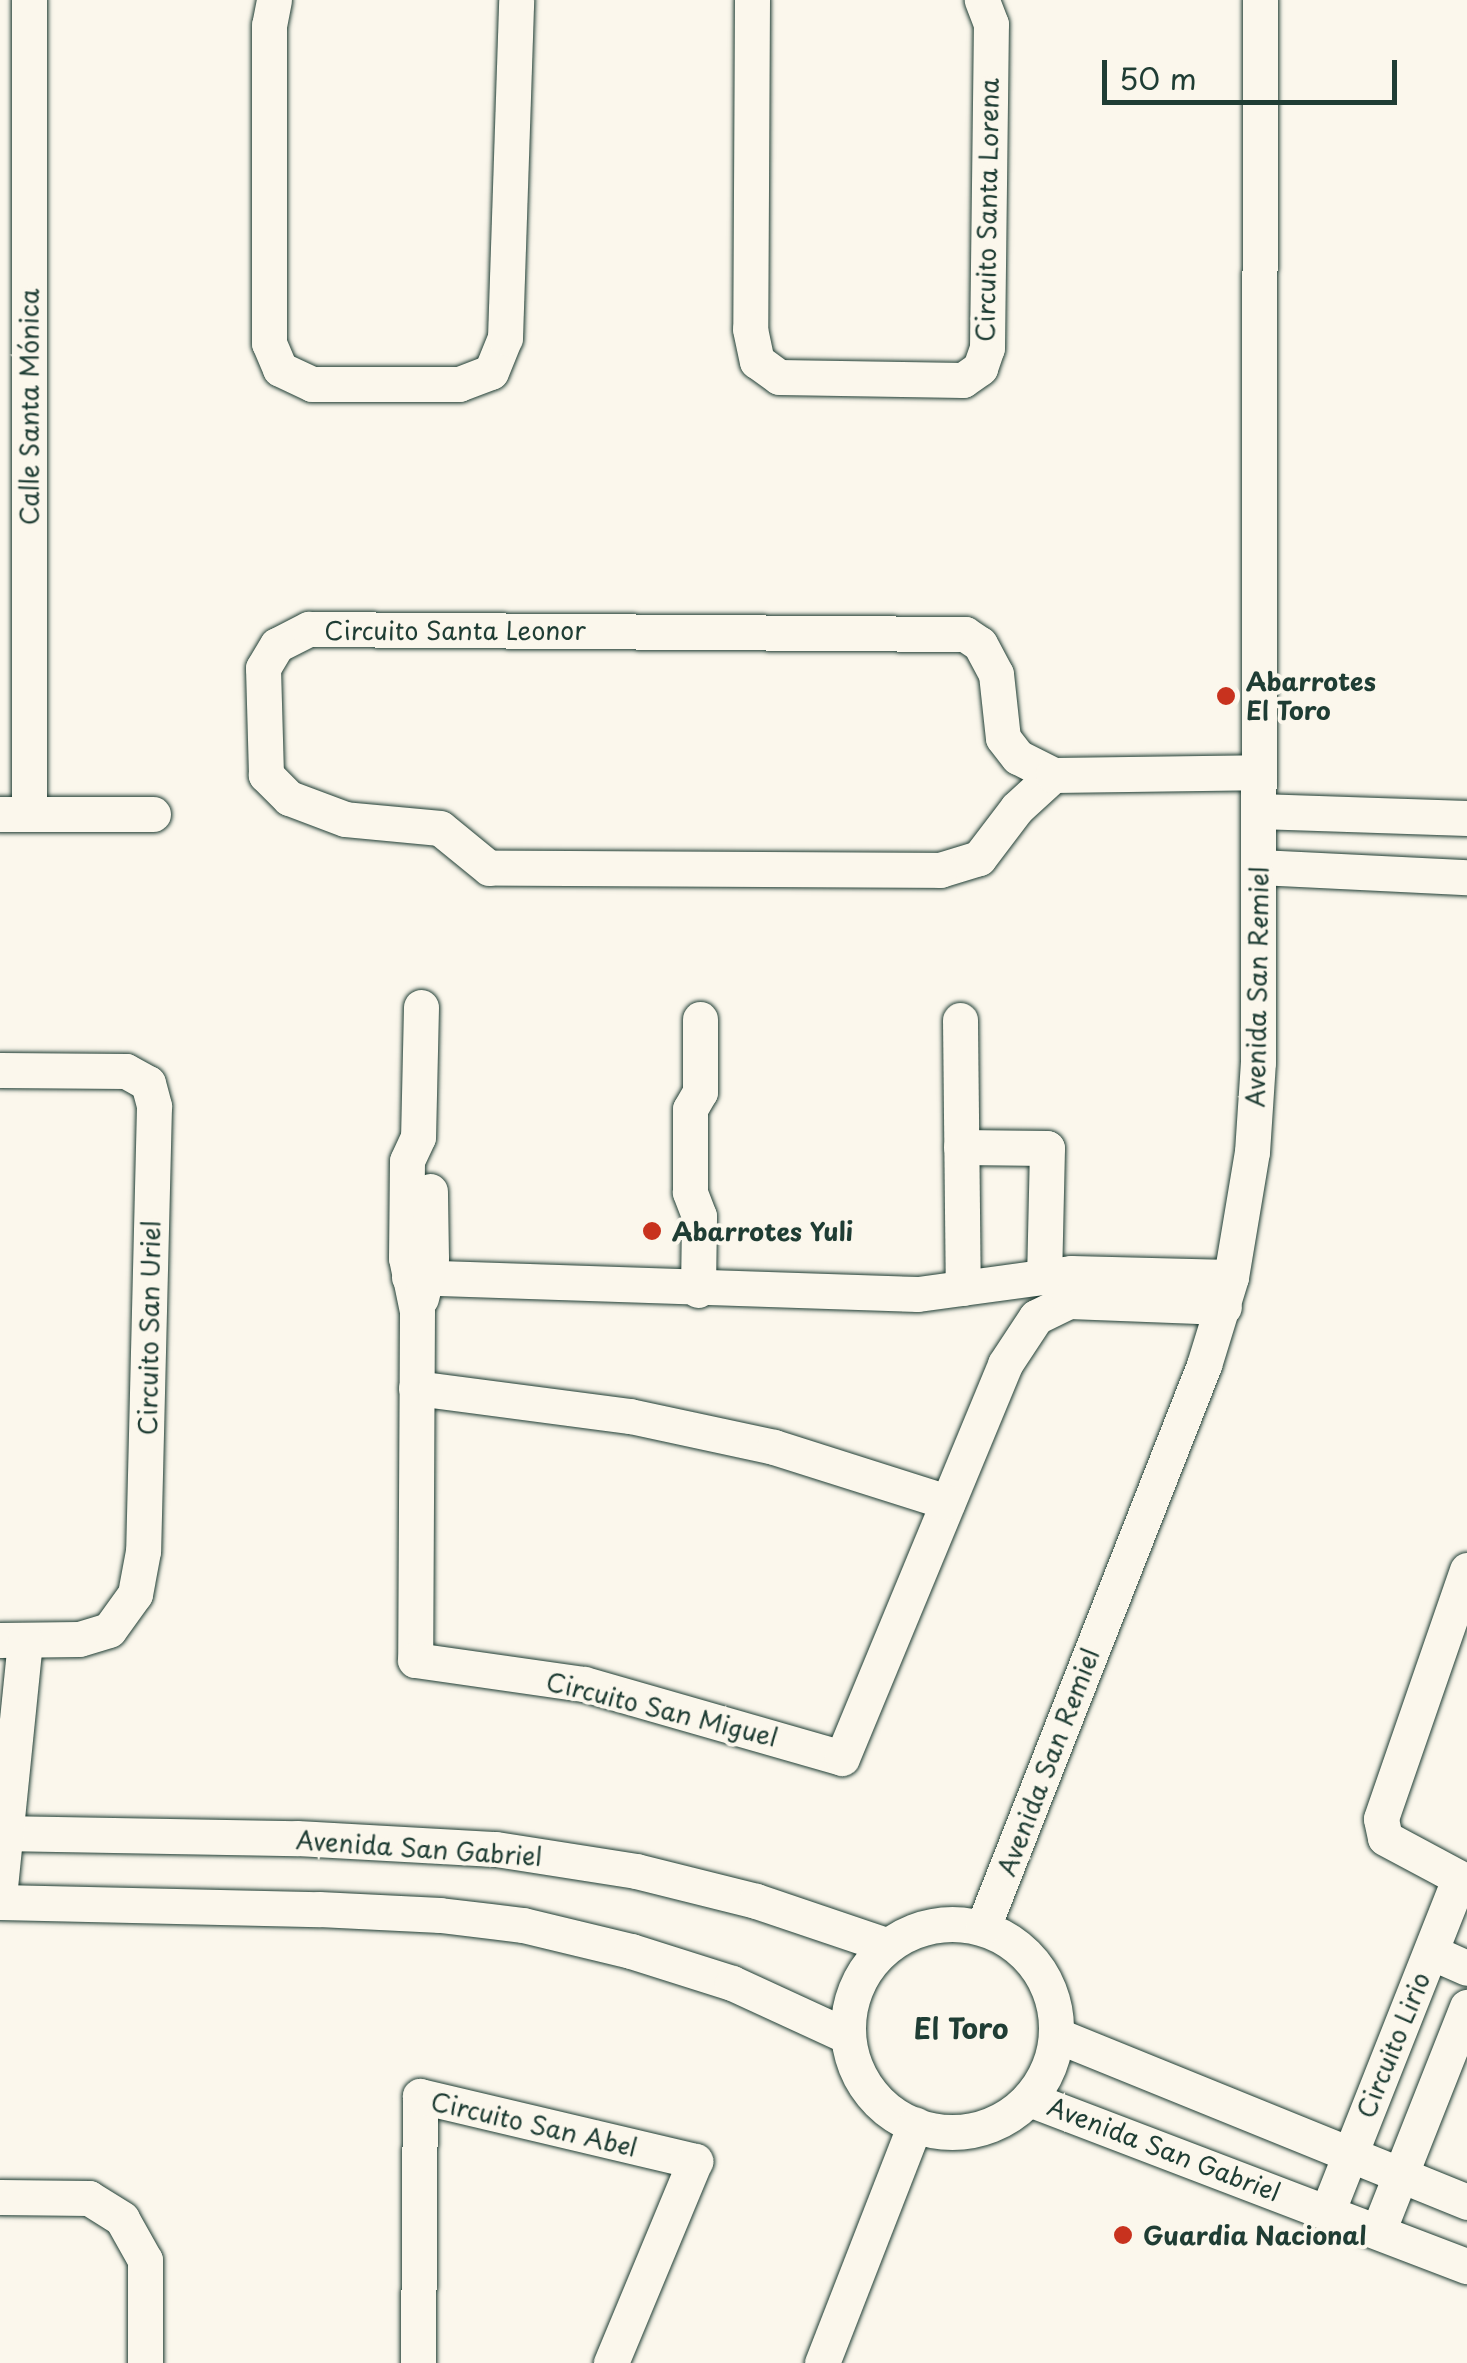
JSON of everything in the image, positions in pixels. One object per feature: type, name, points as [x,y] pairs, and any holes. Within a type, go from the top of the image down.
[{"type":"street","name":"Calle Santa Mónica","points":[[29,0],[15,814],[153,814]]},
{"type":"street","points":[[274,0],[269,24],[269,343],[280,369],[312,384],[459,384],[491,372],[505,338],[516,0]]},
{"type":"street","name":"Circuito Santa Lorena","points":[[752,0],[750,329],[756,361],[780,376],[963,380],[980,368],[987,348],[991,24],[982,0]]},
{"type":"street","name":"Avenida San Remiel","points":[[983,1927],[1227,1292],[1254,1134],[1259,867],[1260,0]]},
{"type":"street","name":"Circuito Santa Leonor","points":[[309,629],[965,634],[980,644],[996,674],[1003,738],[1018,757],[1053,775],[1016,808],[979,858],[940,870],[489,868],[440,828],[345,820],[289,798],[266,775],[263,668],[277,645],[309,629]]},
{"type":"street","points":[[1053,775],[1258,772]]},
{"type":"street","points":[[1258,811],[1462,816],[1463,876],[1259,867]]},
{"type":"street","name":"Circuito San Miguel","points":[[420,1007],[418,1138],[430,1160],[418,1277],[415,1660],[584,1684],[842,1758],[1005,1364],[1036,1317],[1069,1300],[1227,1292]]},
{"type":"street","points":[[698,1290],[699,1216],[709,1190],[710,1112],[700,1092],[700,1019]]},
{"type":"street","points":[[960,1020],[963,1288]]},
{"type":"street","name":"Circuito San Uriel","points":[[0,1070],[126,1072],[148,1082],[154,1106],[144,1551],[135,1594],[109,1630],[79,1638],[12,1640],[0,1887]]},
{"type":"street","points":[[961,1147],[1046,1148],[1044,1277]]},
{"type":"street","points":[[418,1277],[698,1290],[918,1294],[1071,1273],[1227,1292]]},
{"type":"street","points":[[416,1388],[648,1420],[774,1447],[947,1502]]},
{"type":"street","name":"Circuito Lirio","points":[[1328,2210],[1463,1880],[1385,1838],[1381,1818],[1467,1570]]},
{"type":"street","name":"Avenida San Gabriel","points":[[3,1832],[297,1838],[496,1849],[655,1876],[756,1901],[886,1945]]},
{"type":"street","points":[[0,1902],[440,1914],[523,1925],[630,1951],[732,1983],[847,2036]]},
{"type":"street","points":[[949,1922],[983,1927],[1014,1943],[1038,1968],[1053,2000],[1056,2035],[1048,2069],[1029,2099],[1002,2121],[968,2132],[934,2132],[900,2120],[873,2098],[855,2069],[847,2036],[850,2002],[864,1971],[886,1945],[916,1929],[949,1922]]},
{"type":"street","points":[[1431,1952],[1467,1968]]},
{"type":"street","points":[[1379,2229],[1467,2007]]},
{"type":"street","points":[[1056,2035],[1467,2202]]},
{"type":"street","name":"Circuito San Abel","points":[[418,2363],[420,2096],[695,2161],[610,2363]]},
{"type":"street","name":"Avenida San Gabriel","points":[[1029,2099],[1379,2229],[1467,2266]]},
{"type":"street","points":[[822,2363],[915,2125]]},
{"type":"street","points":[[0,2197],[89,2198],[122,2219],[145,2260],[144,2363]]},
{"type":"place","name":"Abarrotes El Toro","points":[[1226,696]]},
{"type":"place","name":"Abarrotes Yuli","points":[[652,1231]]},
{"type":"place","name":"Guardia Nacional","points":[[1123,2235]]},
{"type":"district","name":"El Toro","points":[[961,2028]]}]
